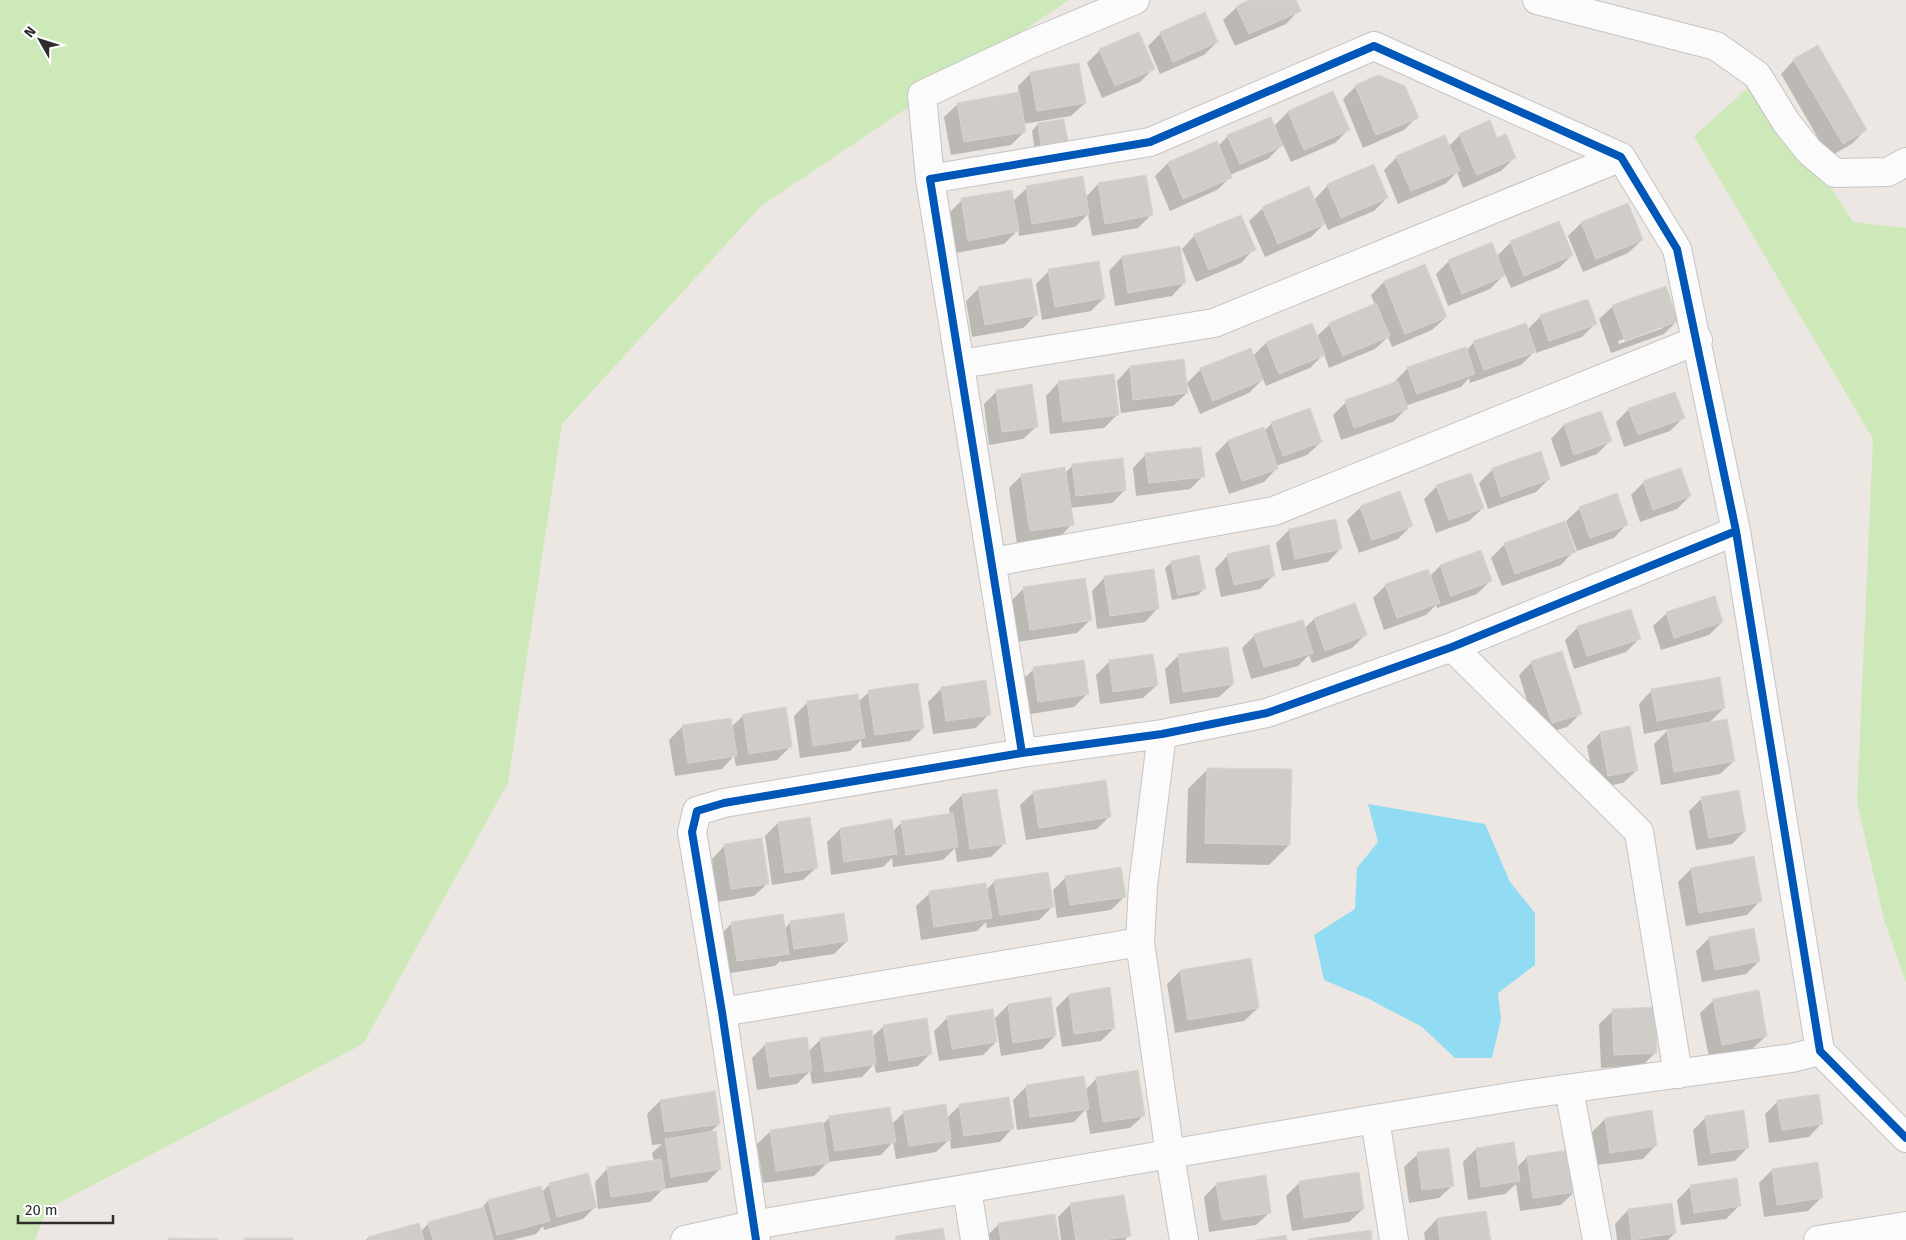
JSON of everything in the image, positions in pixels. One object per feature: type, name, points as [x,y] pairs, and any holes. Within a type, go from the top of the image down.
[{"type":"street","points":[[1022,753],[993,562],[930,179],[922,95],[1028,45],[1135,0]]},
{"type":"street","points":[[1537,0],[1716,46],[1757,74],[1792,129],[1809,151],[1835,172],[1888,172],[1906,162]]},
{"type":"street","points":[[930,179],[1150,142],[1374,46],[1621,157],[1677,248],[1698,340],[1736,531],[1820,1051],[1906,1138]]},
{"type":"street","points":[[961,364],[1214,323],[1621,157]]},
{"type":"street","points":[[993,562],[1274,511],[1698,340]]},
{"type":"street","points":[[754,1233],[722,1012],[692,832],[697,811],[724,803],[1022,753],[1162,734],[1267,713],[1452,647],[1736,531]]},
{"type":"street","points":[[1452,647],[1639,832],[1678,1074]]},
{"type":"street","points":[[1162,734],[1144,886],[1140,942],[1184,1240]]},
{"type":"street","points":[[722,1012],[1140,942]]},
{"type":"street","points":[[685,1240],[754,1233],[967,1189],[1374,1119],[1569,1089],[1792,1058],[1820,1051]]},
{"type":"street","points":[[1569,1089],[1597,1240]]},
{"type":"street","points":[[1374,1119],[1394,1240]]},
{"type":"street","points":[[967,1189],[975,1240]]},
{"type":"street","points":[[1818,1240],[1906,1226]]},
{"type":"green space","points":[[0,0],[1069,0],[761,206],[562,424],[508,783],[363,1044],[47,1209],[35,1240],[0,1240]]},
{"type":"green space","points":[[1760,77],[1853,222],[1906,228],[1906,983],[1884,920],[1857,802],[1873,439],[1694,136]]},
{"type":"water","points":[[1368,804],[1485,824],[1510,882],[1535,913],[1535,965],[1498,993],[1501,1019],[1492,1058],[1455,1058],[1422,1027],[1369,999],[1324,980],[1314,935],[1355,909],[1357,868],[1378,842]]},
{"type":"building","points":[[1249,0],[1296,0],[1301,11],[1249,34],[1236,6]]},
{"type":"building","points":[[1205,12],[1218,42],[1173,62],[1160,32]]},
{"type":"building","points":[[1139,32],[1155,69],[1115,86],[1099,49]]},
{"type":"building","points":[[1818,45],[1867,130],[1843,144],[1793,59]]},
{"type":"building","points":[[1079,63],[1086,103],[1037,111],[1030,72]]},
{"type":"building","points":[[1378,75],[1405,86],[1419,118],[1376,135],[1355,85]]},
{"type":"building","points":[[1333,91],[1350,130],[1304,150],[1288,111]]},
{"type":"building","points":[[1019,92],[1026,132],[964,142],[957,103]]},
{"type":"building","points":[[1271,117],[1283,146],[1240,164],[1227,135]]},
{"type":"building","points":[[1064,119],[1068,142],[1041,146],[1038,123]]},
{"type":"building","points":[[1490,120],[1497,138],[1506,134],[1516,158],[1477,175],[1459,134]]},
{"type":"building","points":[[1445,135],[1460,171],[1411,191],[1396,156]]},
{"type":"building","points":[[1217,141],[1232,178],[1183,199],[1168,162]]},
{"type":"building","points":[[1374,164],[1388,198],[1341,218],[1327,184]]},
{"type":"building","points":[[1146,175],[1153,215],[1105,224],[1098,183]]},
{"type":"building","points":[[1083,176],[1089,214],[1032,224],[1026,186]]},
{"type":"building","points":[[1309,186],[1325,224],[1278,244],[1262,207]]},
{"type":"building","points":[[1012,190],[1019,231],[968,241],[961,198]]},
{"type":"building","points":[[1628,203],[1643,240],[1596,259],[1581,222]]},
{"type":"building","points":[[1241,215],[1256,250],[1209,270],[1194,234]]},
{"type":"building","points":[[1559,221],[1573,255],[1524,276],[1510,241]]},
{"type":"building","points":[[1492,242],[1505,276],[1462,294],[1448,260]]},
{"type":"building","points":[[1180,246],[1186,283],[1128,293],[1122,256]]},
{"type":"building","points":[[1099,261],[1105,298],[1055,307],[1048,269]]},
{"type":"building","points":[[1425,264],[1447,317],[1405,334],[1384,281]]},
{"type":"building","points":[[1031,278],[1038,315],[985,325],[978,287]]},
{"type":"building","points":[[1666,286],[1678,321],[1625,341],[1612,305]]},
{"type":"building","points":[[1588,299],[1597,324],[1549,341],[1540,315]]},
{"type":"building","points":[[1376,303],[1390,336],[1343,356],[1329,323]]},
{"type":"building","points":[[1312,323],[1325,355],[1279,374],[1266,342]]},
{"type":"building","points":[[1526,323],[1536,352],[1484,370],[1473,341]]},
{"type":"building","points":[[1466,347],[1475,374],[1417,394],[1407,367]]},
{"type":"building","points":[[1251,348],[1263,380],[1213,401],[1200,368]]},
{"type":"building","points":[[1184,359],[1188,393],[1133,400],[1130,366]]},
{"type":"building","points":[[1114,374],[1119,415],[1063,422],[1058,381]]},
{"type":"building","points":[[1398,381],[1408,409],[1354,428],[1345,400]]},
{"type":"building","points":[[1032,384],[1038,427],[1002,432],[996,390]]},
{"type":"building","points":[[1675,392],[1685,418],[1638,435],[1628,408]]},
{"type":"building","points":[[1310,408],[1322,442],[1283,456],[1271,422]]},
{"type":"building","points":[[1601,411],[1612,441],[1574,455],[1564,424]]},
{"type":"building","points":[[1264,427],[1278,469],[1242,481],[1228,440]]},
{"type":"building","points":[[1201,447],[1205,477],[1149,483],[1145,453]]},
{"type":"building","points":[[1541,451],[1550,479],[1501,497],[1492,468]]},
{"type":"building","points":[[1123,458],[1126,490],[1076,496],[1072,464]]},
{"type":"building","points":[[1065,467],[1074,525],[1030,531],[1021,474]]},
{"type":"building","points":[[1681,468],[1691,496],[1653,510],[1643,481]]},
{"type":"building","points":[[1471,473],[1484,508],[1449,520],[1436,485]]},
{"type":"building","points":[[1400,491],[1413,526],[1372,540],[1360,506]]},
{"type":"building","points":[[1617,493],[1628,525],[1590,538],[1579,507]]},
{"type":"building","points":[[1336,519],[1342,549],[1295,559],[1289,529]]},
{"type":"building","points":[[1565,521],[1576,552],[1515,574],[1504,543]]},
{"type":"building","points":[[1269,545],[1275,576],[1234,585],[1227,554]]},
{"type":"building","points":[[1481,550],[1492,581],[1451,596],[1440,565]]},
{"type":"building","points":[[1199,555],[1206,589],[1178,595],[1171,561]]},
{"type":"building","points":[[1154,569],[1159,609],[1110,616],[1104,576]]},
{"type":"building","points":[[1428,569],[1440,603],[1397,618],[1385,584]]},
{"type":"building","points":[[1085,578],[1092,620],[1030,630],[1023,587]]},
{"type":"building","points":[[1715,596],[1723,622],[1674,638],[1666,612]]},
{"type":"building","points":[[1355,603],[1367,635],[1325,651],[1314,618]]},
{"type":"building","points":[[1631,609],[1641,639],[1587,656],[1577,626]]},
{"type":"building","points":[[1303,620],[1313,653],[1264,667],[1254,634]]},
{"type":"building","points":[[1228,647],[1234,684],[1183,692],[1178,654]]},
{"type":"building","points":[[1562,651],[1582,714],[1552,723],[1531,661]]},
{"type":"building","points":[[1153,654],[1158,685],[1113,692],[1109,660]]},
{"type":"building","points":[[1084,660],[1089,694],[1038,702],[1033,667]]},
{"type":"building","points":[[1720,677],[1725,708],[1657,721],[1651,689]]},
{"type":"building","points":[[986,680],[991,715],[946,721],[941,687]]},
{"type":"building","points":[[918,683],[924,728],[875,735],[868,690]]},
{"type":"building","points":[[858,694],[865,738],[813,746],[807,701]]},
{"type":"building","points":[[786,707],[792,747],[749,754],[743,714]]},
{"type":"building","points":[[731,718],[737,756],[688,763],[682,725]]},
{"type":"building","points":[[1727,719],[1735,761],[1674,772],[1667,730]]},
{"type":"building","points":[[1630,726],[1638,770],[1608,776],[1600,732]]},
{"type":"building","points":[[1207,768],[1292,769],[1290,845],[1205,843]]},
{"type":"building","points":[[1106,780],[1111,817],[1039,828],[1033,791]]},
{"type":"building","points":[[997,789],[1006,844],[970,849],[962,794]]},
{"type":"building","points":[[1739,790],[1746,831],[1709,838],[1701,797]]},
{"type":"building","points":[[953,813],[958,847],[906,855],[901,821]]},
{"type":"building","points":[[810,817],[818,868],[785,873],[778,822]]},
{"type":"building","points":[[892,819],[897,854],[844,862],[840,828]]},
{"type":"building","points":[[762,838],[769,884],[731,889],[724,844]]},
{"type":"building","points":[[1754,856],[1762,902],[1699,913],[1691,868]]},
{"type":"building","points":[[1121,867],[1126,897],[1070,905],[1065,876]]},
{"type":"building","points":[[1048,872],[1054,907],[1000,915],[994,880]]},
{"type":"building","points":[[986,883],[992,918],[934,927],[929,891]]},
{"type":"building","points":[[844,913],[848,941],[794,949],[790,921]]},
{"type":"building","points":[[783,914],[789,954],[737,961],[731,922]]},
{"type":"building","points":[[1754,928],[1760,961],[1715,970],[1709,937]]},
{"type":"building","points":[[1251,958],[1259,1008],[1188,1020],[1180,970]]},
{"type":"building","points":[[1110,987],[1115,1028],[1074,1034],[1069,994]]},
{"type":"building","points":[[1759,990],[1767,1036],[1722,1045],[1713,999]]},
{"type":"building","points":[[1051,997],[1056,1036],[1013,1043],[1008,1004]]},
{"type":"building","points":[[1655,1007],[1657,1053],[1614,1055],[1612,1009]]},
{"type":"building","points":[[993,1009],[997,1042],[952,1049],[947,1016]]},
{"type":"building","points":[[927,1018],[932,1054],[889,1061],[883,1025]]},
{"type":"building","points":[[872,1030],[876,1064],[825,1072],[820,1038]]},
{"type":"building","points":[[807,1037],[812,1071],[770,1077],[765,1043]]},
{"type":"building","points":[[1138,1070],[1145,1116],[1103,1122],[1096,1077]]},
{"type":"building","points":[[1084,1076],[1089,1109],[1030,1117],[1026,1085]]},
{"type":"building","points":[[715,1091],[720,1124],[665,1132],[660,1100]]},
{"type":"building","points":[[1819,1094],[1823,1124],[1782,1130],[1777,1100]]},
{"type":"building","points":[[1009,1097],[1014,1129],[964,1136],[959,1104]]},
{"type":"building","points":[[946,1104],[951,1140],[909,1146],[903,1111]]},
{"type":"building","points":[[890,1107],[896,1142],[835,1151],[829,1116]]},
{"type":"building","points":[[1652,1110],[1657,1146],[1610,1153],[1605,1118]]},
{"type":"building","points":[[1744,1110],[1749,1148],[1711,1153],[1705,1116]]},
{"type":"building","points":[[823,1122],[829,1163],[776,1171],[770,1130]]},
{"type":"building","points":[[716,1131],[721,1169],[671,1177],[665,1139]]},
{"type":"building","points":[[1514,1142],[1520,1181],[1481,1187],[1476,1148]]},
{"type":"building","points":[[1449,1148],[1454,1186],[1422,1190],[1417,1152]]},
{"type":"building","points":[[1570,1150],[1576,1192],[1533,1198],[1527,1156]]},
{"type":"building","points":[[661,1159],[665,1189],[611,1197],[607,1167]]},
{"type":"building","points":[[1818,1162],[1823,1198],[1777,1205],[1772,1169]]},
{"type":"building","points":[[1359,1172],[1364,1209],[1304,1218],[1299,1181]]},
{"type":"building","points":[[588,1173],[597,1207],[557,1217],[549,1183]]},
{"type":"building","points":[[1266,1175],[1271,1213],[1222,1220],[1216,1183]]},
{"type":"building","points":[[1737,1178],[1741,1206],[1694,1213],[1690,1185]]},
{"type":"building","points":[[541,1186],[550,1221],[497,1235],[488,1200]]},
{"type":"building","points":[[1124,1195],[1131,1236],[1103,1240],[1076,1240],[1070,1203]]},
{"type":"building","points":[[1672,1203],[1676,1233],[1632,1240],[1628,1209]]},
{"type":"building","points":[[484,1207],[493,1240],[433,1240],[428,1222]]},
{"type":"building","points":[[1486,1211],[1491,1240],[1440,1240],[1437,1218]]},
{"type":"building","points":[[1055,1214],[1059,1240],[1001,1240],[998,1223]]},
{"type":"building","points":[[419,1223],[424,1240],[369,1240],[368,1237]]},
{"type":"building","points":[[943,1228],[945,1240],[896,1240],[895,1236]]},
{"type":"building","points":[[1371,1230],[1372,1240],[1308,1240],[1308,1239]]},
{"type":"building","points":[[1286,1235],[1287,1240],[1256,1240]]},
{"type":"building","points":[[168,1238],[218,1239],[218,1240],[168,1240]]},
{"type":"building","points":[[244,1238],[293,1238],[293,1240],[244,1240]]},
{"type":"cycle path","points":[[1022,753],[930,179],[1150,142],[1374,46],[1621,157],[1677,249],[1736,531],[1820,1051],[1906,1138]]},
{"type":"cycle path","points":[[756,1240],[722,1012],[692,832],[697,811],[724,803],[1022,753],[1162,734],[1267,713],[1452,647],[1736,531]]}]
